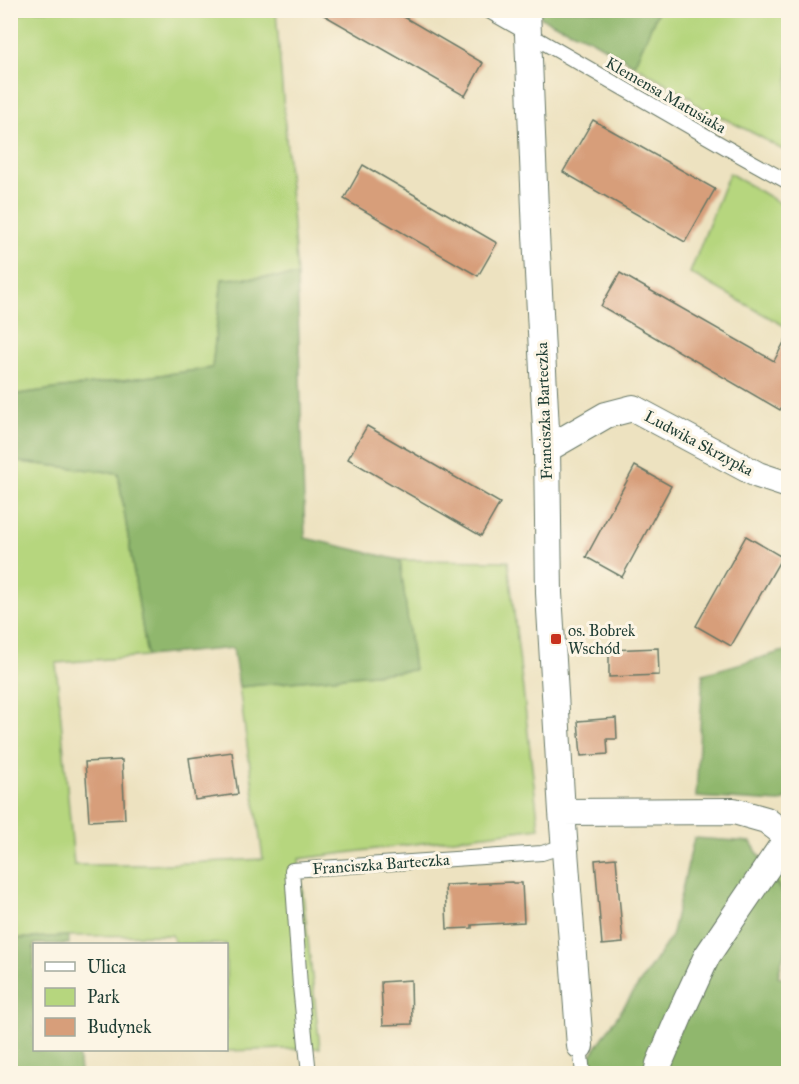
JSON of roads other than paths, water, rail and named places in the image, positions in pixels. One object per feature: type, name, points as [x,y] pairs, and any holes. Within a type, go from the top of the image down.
[{"type":"street","name":"Franciszka Barteczka","points":[[527,22],[547,449],[549,593],[564,846],[580,1046]]},
{"type":"street","name":"Ludwika Skrzypka","points":[[547,449],[606,415],[633,408],[758,475],[789,485]]},
{"type":"street","points":[[562,812],[734,811],[766,820],[788,837],[707,956],[677,1021],[657,1074]]},
{"type":"lane","name":"Klemensa Matusiaka","points":[[487,10],[527,22],[727,148],[789,182]]},
{"type":"lane","name":"Franciszka Barteczka","points":[[309,1074],[292,870],[542,853],[564,846]]},
{"type":"lane","points":[[580,1046],[583,1074]]},
{"type":"place","name":"os. Bobrek Wschód","points":[[556,639]]}]
